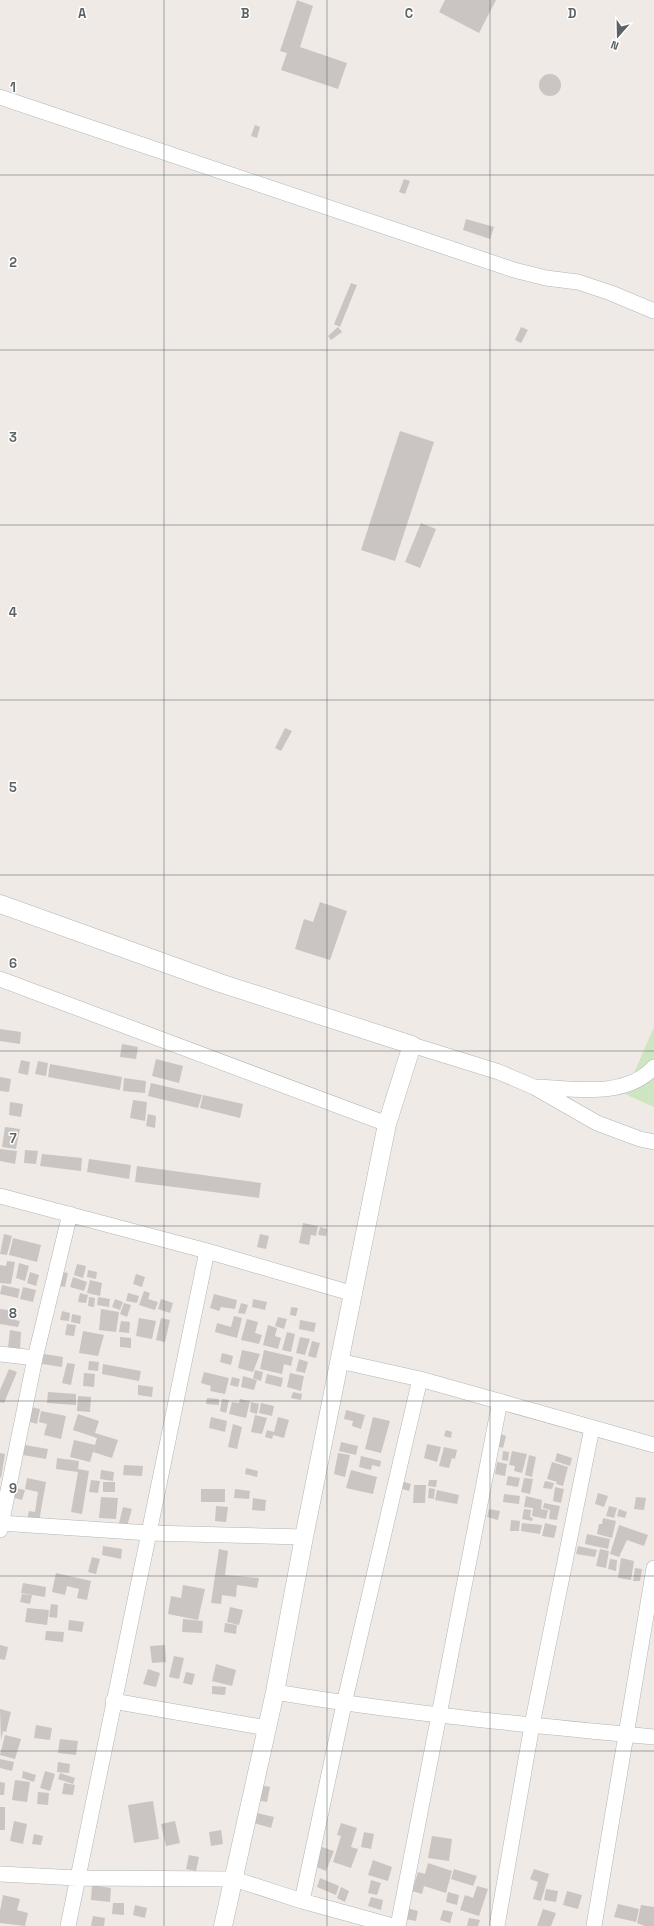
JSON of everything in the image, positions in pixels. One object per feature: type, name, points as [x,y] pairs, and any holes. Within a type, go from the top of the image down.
[{"type":"street","points":[[0,97],[514,270],[546,278],[584,284],[611,293],[654,311]]},
{"type":"street","points":[[0,904],[220,983],[499,1072],[534,1087],[597,1123],[640,1139],[654,1142]]},
{"type":"street","points":[[0,979],[387,1124]]},
{"type":"street","points":[[223,1926],[275,1692],[304,1537],[387,1124],[412,1045]]},
{"type":"street","points":[[534,1087],[583,1089],[616,1087],[630,1083],[654,1067]]},
{"type":"street","points":[[0,1196],[206,1251],[354,1294]]},
{"type":"street","points":[[70,1214],[35,1358],[0,1526],[149,1533],[304,1537]]},
{"type":"street","points":[[68,1926],[206,1251]]},
{"type":"street","points":[[0,1354],[35,1358]]},
{"type":"street","points":[[339,1361],[420,1379],[654,1445]]},
{"type":"street","points":[[302,1901],[344,1704],[420,1379]]},
{"type":"street","points":[[398,1926],[500,1402]]},
{"type":"street","points":[[497,1926],[532,1725],[592,1428]]},
{"type":"street","points":[[594,1926],[654,1568]]},
{"type":"street","points":[[275,1692],[344,1704],[654,1737]]},
{"type":"street","points":[[113,1701],[267,1728]]},
{"type":"street","points":[[0,1874],[77,1878],[234,1879],[302,1901],[393,1926]]},
{"type":"green space","points":[[654,1027],[654,1107],[625,1094]]},
{"type":"building","points":[[297,0],[313,6],[300,47],[347,63],[338,89],[281,70],[287,53],[280,51]]},
{"type":"building","points":[[445,0],[496,0],[479,33],[439,12]]},
{"type":"building","points":[[550,74],[558,77],[561,85],[558,93],[550,96],[542,93],[539,85],[542,77]]},
{"type":"building","points":[[255,125],[260,127],[257,138],[251,136]]},
{"type":"building","points":[[404,179],[410,181],[405,194],[399,192]]},
{"type":"building","points":[[466,219],[494,227],[490,239],[463,230]]},
{"type":"building","points":[[351,283],[357,285],[340,327],[334,324]]},
{"type":"building","points":[[338,327],[342,332],[331,340],[328,336]]},
{"type":"building","points":[[521,327],[528,330],[521,343],[515,340]]},
{"type":"building","points":[[400,431],[434,442],[395,561],[361,550]]},
{"type":"building","points":[[421,523],[436,529],[420,568],[405,562]]},
{"type":"building","points":[[285,728],[292,731],[281,751],[275,748]]},
{"type":"building","points":[[320,902],[347,911],[330,960],[295,949],[304,919],[313,922]]},
{"type":"building","points":[[0,1029],[21,1032],[20,1044],[0,1041]]},
{"type":"building","points":[[122,1044],[138,1047],[136,1059],[120,1057]]},
{"type":"building","points":[[156,1059],[183,1066],[179,1083],[152,1076]]},
{"type":"building","points":[[21,1060],[30,1062],[28,1075],[18,1073]]},
{"type":"building","points":[[38,1061],[48,1063],[46,1076],[35,1074]]},
{"type":"building","points":[[50,1064],[122,1077],[120,1090],[48,1077]]},
{"type":"building","points":[[0,1077],[11,1079],[9,1092],[0,1091]]},
{"type":"building","points":[[124,1078],[146,1081],[145,1093],[123,1091]]},
{"type":"building","points":[[151,1083],[202,1095],[198,1108],[148,1096]]},
{"type":"building","points":[[203,1095],[243,1104],[240,1118],[200,1108]]},
{"type":"building","points":[[133,1100],[147,1102],[145,1121],[130,1118]]},
{"type":"building","points":[[10,1102],[23,1104],[21,1117],[9,1115]]},
{"type":"building","points":[[148,1114],[156,1116],[155,1128],[146,1126]]},
{"type":"building","points":[[5,1127],[20,1129],[16,1149],[2,1147]]},
{"type":"building","points":[[0,1149],[17,1151],[15,1164],[0,1161]]},
{"type":"building","points":[[25,1150],[38,1151],[36,1164],[24,1163]]},
{"type":"building","points":[[42,1154],[82,1158],[81,1171],[40,1166]]},
{"type":"building","points":[[89,1159],[131,1165],[129,1179],[87,1172]]},
{"type":"building","points":[[137,1166],[261,1183],[259,1198],[135,1182]]},
{"type":"building","points":[[303,1223],[318,1226],[316,1236],[311,1235],[309,1245],[299,1243]]},
{"type":"building","points":[[320,1227],[327,1229],[326,1236],[318,1235]]},
{"type":"building","points":[[4,1234],[12,1236],[7,1255],[0,1254]]},
{"type":"building","points":[[260,1234],[269,1236],[266,1249],[257,1247]]},
{"type":"building","points":[[13,1238],[41,1245],[37,1262],[9,1255]]},
{"type":"building","points":[[7,1261],[15,1262],[11,1284],[0,1283],[0,1265],[6,1266]]},
{"type":"building","points":[[19,1263],[29,1266],[25,1281],[16,1278]]},
{"type":"building","points":[[77,1264],[86,1266],[83,1278],[74,1275]]},
{"type":"building","points":[[88,1270],[97,1272],[96,1279],[87,1277]]},
{"type":"building","points":[[58,1271],[68,1273],[65,1287],[55,1285]]},
{"type":"building","points":[[30,1272],[39,1275],[36,1286],[27,1283]]},
{"type":"building","points":[[136,1274],[145,1277],[142,1287],[133,1284]]},
{"type":"building","points":[[73,1277],[87,1282],[84,1291],[70,1287]]},
{"type":"building","points":[[90,1280],[102,1283],[100,1296],[87,1293]]},
{"type":"building","points":[[2,1285],[20,1289],[18,1298],[0,1294]]},
{"type":"building","points":[[23,1287],[36,1290],[33,1302],[20,1299]]},
{"type":"building","points":[[144,1291],[150,1293],[148,1299],[158,1302],[155,1310],[139,1305]]},
{"type":"building","points":[[80,1293],[88,1295],[86,1303],[78,1302]]},
{"type":"building","points":[[128,1293],[139,1296],[137,1303],[126,1301]]},
{"type":"building","points":[[214,1294],[237,1300],[235,1309],[221,1307],[219,1311],[210,1308]]},
{"type":"building","points":[[89,1297],[95,1298],[94,1307],[88,1306]]},
{"type":"building","points":[[98,1297],[110,1299],[109,1307],[97,1305]]},
{"type":"building","points":[[115,1299],[123,1302],[120,1310],[112,1307]]},
{"type":"building","points":[[161,1299],[173,1303],[170,1313],[158,1309]]},
{"type":"building","points":[[253,1299],[267,1302],[265,1310],[252,1307]]},
{"type":"building","points":[[124,1303],[131,1305],[127,1317],[120,1314]]},
{"type":"building","points":[[241,1303],[248,1305],[245,1314],[238,1313]]},
{"type":"building","points":[[291,1307],[298,1308],[296,1316],[290,1315]]},
{"type":"building","points":[[0,1309],[16,1311],[15,1320],[20,1321],[18,1327],[0,1324]]},
{"type":"building","points":[[101,1309],[119,1312],[116,1332],[99,1330]]},
{"type":"building","points":[[62,1311],[70,1313],[69,1321],[60,1320]]},
{"type":"building","points":[[72,1314],[81,1316],[80,1324],[71,1322]]},
{"type":"building","points":[[234,1316],[242,1318],[237,1338],[215,1332],[217,1323],[231,1327]]},
{"type":"building","points":[[278,1317],[287,1319],[284,1329],[275,1326]]},
{"type":"building","points":[[139,1318],[156,1321],[152,1339],[136,1336]]},
{"type":"building","points":[[161,1318],[170,1320],[165,1342],[156,1340]]},
{"type":"building","points":[[247,1319],[258,1322],[255,1333],[262,1335],[259,1344],[241,1340]]},
{"type":"building","points":[[300,1320],[316,1323],[314,1332],[299,1329]]},
{"type":"building","points":[[121,1321],[130,1322],[129,1333],[119,1332]]},
{"type":"building","points":[[67,1324],[76,1325],[74,1336],[65,1335]]},
{"type":"building","points":[[268,1325],[277,1328],[275,1336],[281,1338],[278,1349],[263,1345]]},
{"type":"building","points":[[10,1330],[21,1332],[20,1349],[8,1348]]},
{"type":"building","points":[[83,1331],[104,1335],[98,1356],[79,1353]]},
{"type":"building","points":[[287,1332],[295,1334],[291,1352],[282,1350]]},
{"type":"building","points":[[120,1337],[131,1338],[131,1348],[120,1347]]},
{"type":"building","points":[[300,1337],[310,1339],[305,1355],[296,1353]]},
{"type":"building","points":[[312,1341],[320,1343],[316,1358],[308,1356]]},
{"type":"building","points":[[242,1350],[260,1354],[253,1372],[238,1368]]},
{"type":"building","points":[[264,1350],[293,1357],[291,1366],[284,1364],[282,1374],[260,1369]]},
{"type":"building","points":[[222,1353],[233,1356],[231,1365],[220,1362]]},
{"type":"building","points":[[44,1354],[63,1357],[62,1367],[42,1364]]},
{"type":"building","points":[[299,1359],[308,1362],[305,1373],[296,1371]]},
{"type":"building","points":[[89,1361],[99,1362],[98,1371],[88,1370]]},
{"type":"building","points":[[67,1363],[75,1364],[71,1385],[62,1383]]},
{"type":"building","points":[[103,1364],[141,1371],[139,1381],[102,1374]]},
{"type":"building","points":[[9,1369],[17,1372],[4,1403],[0,1402],[0,1390]]},
{"type":"building","points":[[255,1370],[263,1372],[261,1381],[253,1378]]},
{"type":"building","points":[[204,1372],[229,1378],[225,1394],[210,1391],[211,1386],[201,1383]]},
{"type":"building","points":[[84,1373],[95,1374],[94,1387],[83,1386]]},
{"type":"building","points":[[290,1373],[304,1376],[301,1391],[287,1387]]},
{"type":"building","points":[[267,1374],[283,1378],[281,1387],[265,1383]]},
{"type":"building","points":[[243,1376],[257,1380],[254,1390],[241,1387]]},
{"type":"building","points":[[232,1377],[240,1379],[238,1387],[230,1385]]},
{"type":"building","points":[[138,1385],[153,1387],[152,1397],[138,1395]]},
{"type":"building","points":[[48,1392],[76,1394],[76,1405],[47,1403]]},
{"type":"building","points":[[293,1392],[302,1394],[301,1400],[291,1398]]},
{"type":"building","points":[[78,1396],[91,1397],[90,1412],[77,1411]]},
{"type":"building","points":[[207,1398],[219,1399],[219,1405],[206,1404]]},
{"type":"building","points":[[222,1399],[229,1400],[226,1413],[220,1411]]},
{"type":"building","points":[[240,1399],[250,1401],[246,1418],[229,1414],[232,1402],[239,1403]]},
{"type":"building","points":[[251,1402],[259,1404],[257,1414],[250,1412]]},
{"type":"building","points":[[261,1403],[274,1406],[272,1416],[259,1413]]},
{"type":"building","points":[[31,1407],[40,1409],[37,1424],[27,1421]]},
{"type":"building","points":[[346,1410],[365,1415],[361,1429],[352,1426],[353,1421],[344,1419]]},
{"type":"building","points":[[41,1411],[66,1416],[61,1439],[44,1435],[47,1424],[39,1422]]},
{"type":"building","points":[[78,1414],[99,1421],[95,1433],[118,1440],[112,1458],[93,1452],[97,1438],[73,1430]]},
{"type":"building","points":[[255,1415],[267,1418],[262,1434],[251,1432]]},
{"type":"building","points":[[211,1417],[227,1421],[225,1432],[209,1428]]},
{"type":"building","points":[[278,1417],[289,1420],[284,1438],[273,1435],[272,1439],[265,1437],[267,1430],[274,1432]]},
{"type":"building","points":[[373,1417],[390,1421],[381,1453],[365,1449]]},
{"type":"building","points":[[233,1424],[242,1427],[237,1449],[228,1447]]},
{"type":"building","points":[[446,1430],[452,1432],[451,1438],[444,1436]]},
{"type":"building","points":[[500,1434],[506,1436],[503,1448],[496,1446]]},
{"type":"building","points":[[74,1440],[95,1445],[90,1462],[70,1457]]},
{"type":"building","points":[[341,1442],[358,1446],[356,1455],[339,1451]]},
{"type":"building","points":[[427,1444],[441,1447],[437,1462],[424,1458]]},
{"type":"building","points":[[25,1445],[48,1449],[46,1459],[23,1455]]},
{"type":"building","points":[[444,1447],[457,1450],[455,1459],[452,1458],[449,1468],[439,1466]]},
{"type":"building","points":[[503,1451],[509,1452],[508,1461],[502,1460]]},
{"type":"building","points":[[512,1451],[527,1454],[522,1473],[514,1471],[515,1466],[509,1465]]},
{"type":"building","points":[[0,1453],[5,1454],[1,1478],[0,1477]]},
{"type":"building","points":[[338,1453],[350,1455],[345,1477],[334,1474]]},
{"type":"building","points":[[557,1453],[572,1458],[570,1466],[555,1461]]},
{"type":"building","points":[[529,1455],[536,1457],[532,1477],[525,1475]]},
{"type":"building","points":[[361,1456],[381,1461],[380,1467],[372,1465],[371,1470],[359,1467]]},
{"type":"building","points":[[57,1458],[79,1461],[78,1469],[89,1471],[82,1514],[71,1512],[78,1472],[56,1469]]},
{"type":"building","points":[[497,1462],[507,1464],[505,1476],[495,1474]]},
{"type":"building","points":[[552,1462],[568,1467],[563,1486],[556,1484],[557,1482],[547,1479]]},
{"type":"building","points":[[124,1465],[143,1466],[142,1476],[123,1475]]},
{"type":"building","points":[[246,1468],[258,1471],[257,1477],[245,1474]]},
{"type":"building","points":[[101,1470],[114,1472],[113,1481],[100,1479]]},
{"type":"building","points":[[351,1470],[377,1477],[373,1494],[346,1488]]},
{"type":"building","points":[[508,1476],[520,1478],[518,1487],[506,1485]]},
{"type":"building","points":[[27,1478],[46,1482],[38,1527],[26,1524],[29,1511],[35,1512],[38,1492],[25,1489]]},
{"type":"building","points":[[524,1478],[533,1479],[530,1494],[521,1492]]},
{"type":"building","points":[[91,1480],[100,1481],[98,1493],[89,1492]]},
{"type":"building","points":[[429,1480],[437,1480],[436,1487],[428,1486]]},
{"type":"building","points":[[401,1481],[411,1484],[409,1491],[399,1488]]},
{"type":"building","points":[[545,1481],[554,1483],[552,1489],[543,1488]]},
{"type":"building","points":[[103,1482],[115,1482],[115,1492],[103,1492]]},
{"type":"building","points":[[414,1485],[426,1485],[425,1503],[413,1503]]},
{"type":"building","points":[[10,1487],[25,1490],[22,1500],[8,1496]]},
{"type":"building","points":[[555,1487],[564,1489],[561,1503],[553,1501]]},
{"type":"building","points":[[429,1488],[435,1489],[434,1499],[428,1498]]},
{"type":"building","points":[[201,1489],[225,1489],[225,1502],[201,1502]]},
{"type":"building","points":[[235,1489],[250,1491],[249,1499],[234,1498]]},
{"type":"building","points":[[437,1490],[459,1495],[457,1504],[435,1500]]},
{"type":"building","points":[[598,1493],[608,1496],[604,1507],[595,1504]]},
{"type":"building","points":[[504,1494],[520,1496],[519,1504],[503,1502]]},
{"type":"building","points":[[526,1496],[542,1500],[541,1509],[548,1510],[546,1519],[532,1516],[533,1508],[524,1507]]},
{"type":"building","points":[[101,1497],[118,1498],[116,1519],[99,1518]]},
{"type":"building","points":[[636,1497],[646,1498],[644,1510],[634,1509]]},
{"type":"building","points":[[253,1498],[266,1500],[265,1511],[252,1510]]},
{"type":"building","points":[[544,1503],[560,1506],[557,1520],[549,1519],[550,1510],[543,1508]]},
{"type":"building","points":[[216,1506],[228,1507],[226,1522],[215,1521]]},
{"type":"building","points":[[609,1506],[617,1508],[614,1518],[606,1516]]},
{"type":"building","points":[[123,1507],[132,1509],[127,1526],[119,1523]]},
{"type":"building","points":[[489,1509],[500,1511],[498,1520],[487,1517]]},
{"type":"building","points":[[524,1509],[531,1510],[530,1517],[533,1518],[532,1521],[522,1519]]},
{"type":"building","points":[[619,1509],[627,1512],[625,1518],[617,1516]]},
{"type":"building","points":[[603,1518],[616,1521],[612,1538],[597,1534],[599,1524],[602,1524]]},
{"type":"building","points":[[511,1520],[520,1521],[519,1531],[510,1531]]},
{"type":"building","points":[[522,1523],[542,1525],[540,1534],[521,1531]]},
{"type":"building","points":[[545,1523],[557,1526],[554,1538],[542,1536]]},
{"type":"building","points":[[619,1525],[648,1535],[644,1546],[627,1540],[619,1557],[610,1554]]},
{"type":"building","points":[[587,1534],[610,1539],[608,1549],[585,1544]]},
{"type":"building","points":[[103,1546],[122,1549],[121,1559],[102,1555]]},
{"type":"building","points":[[578,1546],[597,1550],[595,1557],[576,1554]]},
{"type":"building","points":[[219,1549],[228,1551],[225,1575],[259,1578],[257,1588],[237,1585],[236,1597],[222,1595],[221,1604],[211,1603]]},
{"type":"building","points":[[600,1549],[609,1551],[606,1568],[596,1566]]},
{"type":"building","points":[[92,1557],[100,1559],[96,1574],[88,1572]]},
{"type":"building","points":[[621,1558],[634,1561],[631,1580],[618,1578]]},
{"type":"building","points":[[610,1559],[617,1560],[616,1571],[608,1569]]},
{"type":"building","points":[[635,1568],[642,1569],[640,1581],[633,1581]]},
{"type":"building","points":[[56,1573],[91,1581],[87,1600],[77,1598],[79,1589],[67,1586],[65,1595],[52,1592]]},
{"type":"building","points":[[23,1583],[46,1587],[45,1597],[21,1593]]},
{"type":"building","points":[[183,1585],[205,1589],[198,1620],[168,1614],[171,1596],[181,1598]]},
{"type":"building","points":[[22,1594],[32,1595],[30,1604],[20,1602]]},
{"type":"building","points":[[51,1604],[58,1605],[57,1618],[49,1617]]},
{"type":"building","points":[[230,1607],[243,1610],[239,1625],[227,1622]]},
{"type":"building","points":[[27,1608],[49,1610],[47,1625],[25,1622]]},
{"type":"building","points":[[183,1619],[203,1621],[202,1633],[182,1632]]},
{"type":"building","points":[[69,1620],[84,1622],[82,1632],[68,1630]]},
{"type":"building","points":[[225,1623],[237,1625],[236,1634],[224,1632]]},
{"type":"building","points":[[46,1631],[64,1632],[63,1642],[45,1640]]},
{"type":"building","points":[[0,1645],[8,1647],[5,1660],[0,1659]]},
{"type":"building","points":[[165,1645],[166,1662],[152,1663],[150,1646]]},
{"type":"building","points":[[174,1656],[184,1658],[179,1679],[169,1677]]},
{"type":"building","points":[[216,1664],[236,1670],[232,1686],[212,1681]]},
{"type":"building","points":[[148,1669],[160,1673],[156,1687],[143,1684]]},
{"type":"building","points":[[186,1672],[195,1674],[192,1685],[183,1683]]},
{"type":"building","points":[[212,1686],[226,1687],[225,1695],[212,1694]]},
{"type":"building","points":[[0,1709],[11,1712],[6,1732],[3,1731],[1,1741]]},
{"type":"building","points":[[36,1725],[52,1728],[50,1740],[34,1738]]},
{"type":"building","points":[[5,1735],[21,1739],[15,1759],[0,1755]]},
{"type":"building","points":[[60,1739],[78,1741],[76,1755],[58,1753]]},
{"type":"building","points":[[0,1759],[14,1762],[12,1771],[0,1768]]},
{"type":"building","points":[[58,1762],[70,1764],[69,1773],[57,1772]]},
{"type":"building","points":[[23,1771],[36,1775],[34,1782],[22,1778]]},
{"type":"building","points":[[45,1771],[55,1774],[50,1791],[40,1788]]},
{"type":"building","points":[[60,1773],[75,1778],[73,1784],[58,1779]]},
{"type":"building","points":[[15,1780],[30,1782],[27,1802],[12,1800]]},
{"type":"building","points":[[0,1782],[5,1783],[4,1795],[0,1795]]},
{"type":"building","points":[[64,1783],[75,1785],[73,1795],[62,1794]]},
{"type":"building","points":[[259,1785],[270,1787],[267,1802],[256,1800]]},
{"type":"building","points":[[38,1792],[49,1793],[48,1805],[37,1804]]},
{"type":"building","points":[[153,1801],[159,1839],[134,1843],[128,1805]]},
{"type":"building","points":[[0,1807],[5,1807],[5,1830],[0,1830]]},
{"type":"building","points":[[257,1813],[274,1817],[271,1828],[254,1823]]},
{"type":"building","points":[[14,1821],[27,1824],[23,1844],[10,1841]]},
{"type":"building","points":[[175,1821],[180,1843],[166,1846],[161,1824]]},
{"type":"building","points":[[341,1823],[357,1828],[351,1847],[358,1849],[351,1868],[333,1862],[341,1836],[337,1835]]},
{"type":"building","points":[[221,1830],[223,1844],[211,1846],[209,1832]]},
{"type":"building","points":[[364,1832],[374,1834],[371,1849],[361,1847]]},
{"type":"building","points":[[34,1834],[43,1836],[41,1845],[32,1844]]},
{"type":"building","points":[[432,1836],[452,1839],[449,1861],[428,1858]]},
{"type":"building","points":[[322,1847],[334,1851],[326,1871],[314,1866]]},
{"type":"building","points":[[189,1855],[199,1857],[196,1871],[186,1869]]},
{"type":"building","points":[[373,1860],[392,1867],[388,1881],[368,1875]]},
{"type":"building","points":[[428,1863],[452,1871],[446,1893],[424,1886],[422,1894],[412,1891],[418,1872],[425,1874]]},
{"type":"building","points":[[454,1869],[477,1876],[473,1886],[451,1879]]},
{"type":"building","points":[[534,1869],[549,1874],[541,1901],[533,1899],[538,1882],[530,1879]]},
{"type":"building","points":[[320,1878],[339,1886],[336,1895],[317,1887]]},
{"type":"building","points":[[371,1880],[381,1883],[377,1895],[368,1893]]},
{"type":"building","points":[[92,1885],[111,1888],[110,1902],[91,1900]]},
{"type":"building","points":[[477,1886],[488,1889],[479,1916],[460,1910],[465,1895],[473,1898]]},
{"type":"building","points":[[341,1887],[349,1891],[345,1902],[337,1898]]},
{"type":"building","points":[[546,1889],[558,1891],[556,1902],[544,1900]]},
{"type":"building","points":[[567,1891],[582,1895],[578,1909],[563,1905]]},
{"type":"building","points":[[448,1892],[459,1895],[457,1905],[446,1902]]},
{"type":"building","points":[[3,1895],[20,1899],[17,1910],[28,1913],[25,1926],[0,1923],[0,1911]]},
{"type":"building","points":[[371,1897],[383,1900],[381,1910],[368,1906]]},
{"type":"building","points":[[113,1903],[124,1903],[124,1915],[112,1914]]},
{"type":"building","points":[[618,1904],[639,1909],[636,1922],[614,1917]]},
{"type":"building","points":[[135,1905],[147,1908],[145,1918],[133,1915]]},
{"type":"building","points":[[641,1905],[654,1907],[654,1926],[645,1926],[637,1923]]},
{"type":"building","points":[[407,1908],[418,1911],[416,1921],[405,1919]]},
{"type":"building","points":[[543,1909],[556,1913],[551,1926],[537,1926]]},
{"type":"building","points":[[443,1910],[453,1912],[450,1923],[440,1920]]},
{"type":"building","points":[[93,1916],[105,1918],[104,1926],[91,1926]]},
{"type":"building","points":[[469,1918],[480,1920],[478,1926],[467,1926]]}]
